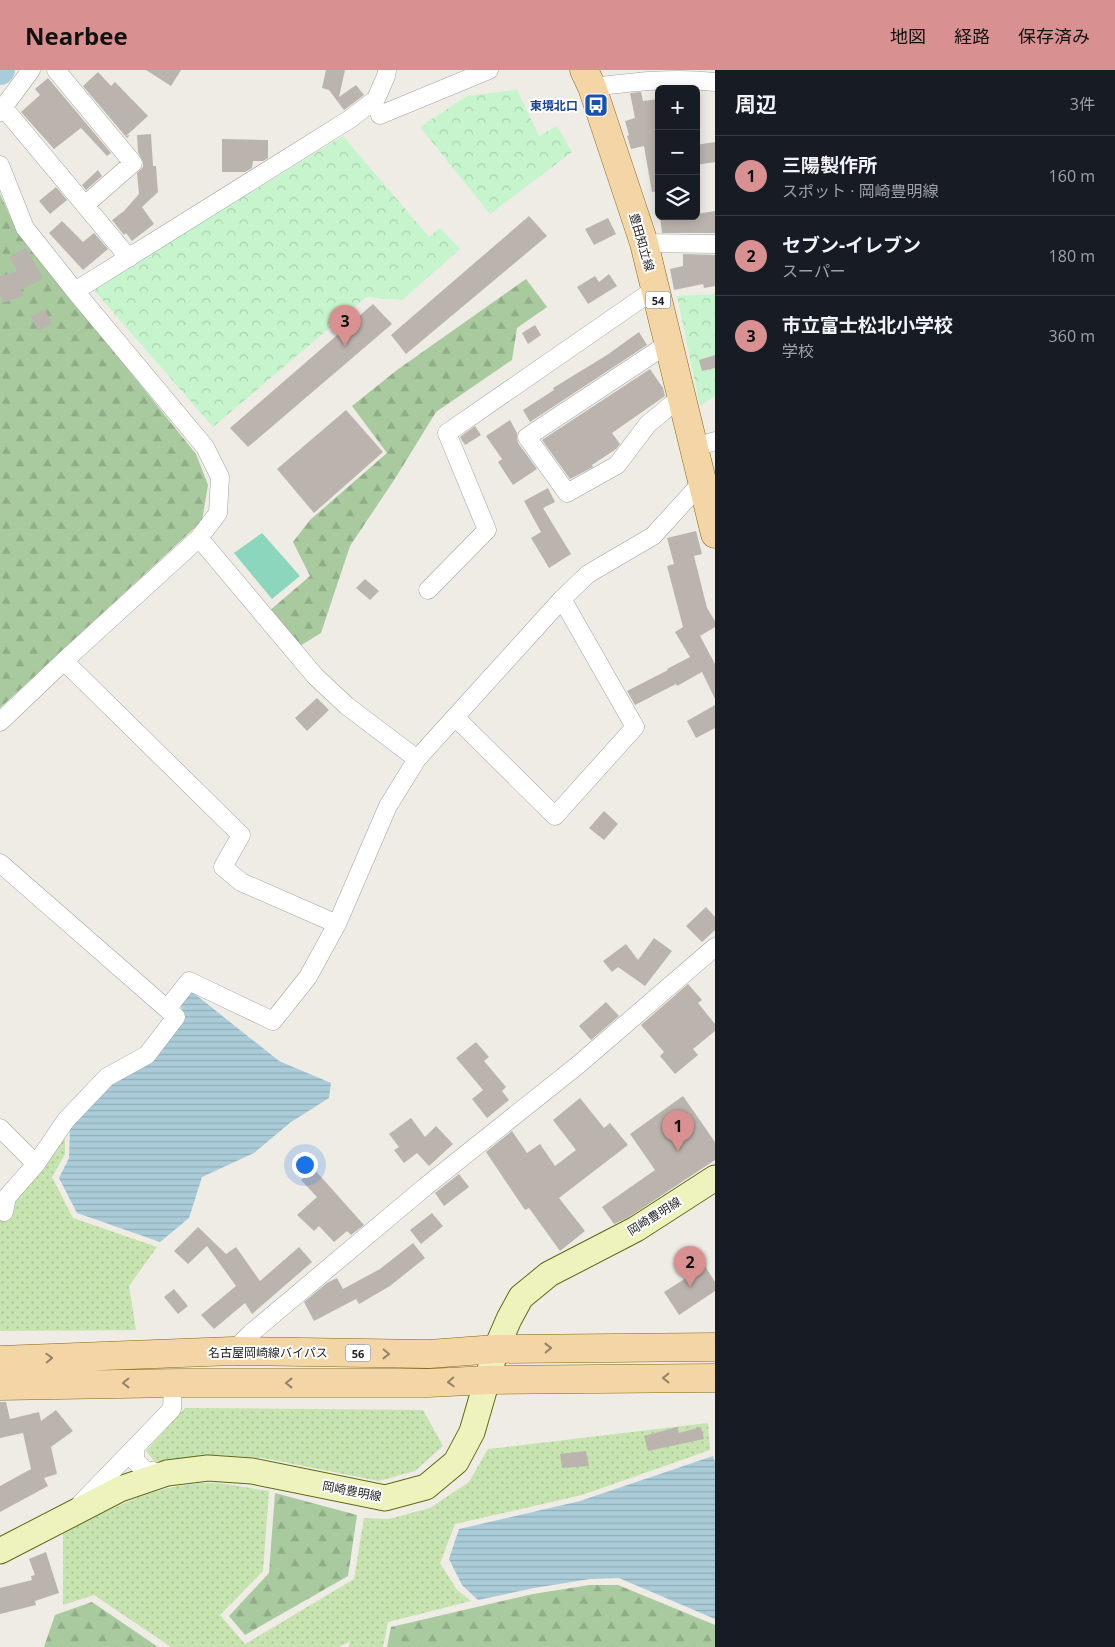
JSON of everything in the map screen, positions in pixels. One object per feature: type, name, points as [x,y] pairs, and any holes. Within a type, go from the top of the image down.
[{"type":"main road","name":"豊田知立線","points":[[588,78],[644,243],[682,396],[705,444],[703,481],[715,534]]},
{"type":"main road","name":"岡崎豊明線","points":[[0,1551],[120,1489],[167,1473],[208,1468],[252,1471],[385,1498],[426,1487],[456,1462],[472,1432],[496,1349],[521,1297],[549,1274],[636,1229],[715,1178]]},
{"type":"main road","name":"名古屋岡崎線バイパス","points":[[0,1360],[233,1351],[430,1354],[496,1349],[715,1347]]},
{"type":"main road","points":[[0,1386],[173,1383],[428,1383],[488,1380],[715,1378]]},
{"type":"street","points":[[31,70],[2,110],[85,205],[128,258]]},
{"type":"street","points":[[56,70],[133,163],[85,205]]},
{"type":"street","points":[[75,291],[350,119],[376,99],[387,70]]},
{"type":"street","points":[[380,115],[489,70]]},
{"type":"street","points":[[588,78],[656,80],[705,78]]},
{"type":"street","points":[[0,165],[25,228],[205,447],[220,477],[218,513],[199,538],[0,722]]},
{"type":"street","points":[[644,243],[715,244]]},
{"type":"street","points":[[428,590],[486,530],[447,433],[655,289]]},
{"type":"street","points":[[668,343],[527,438],[567,493],[617,465],[648,424],[682,396]]},
{"type":"street","points":[[167,1008],[188,981],[274,1021],[308,977],[337,924],[388,806],[417,759],[562,599],[588,574],[654,536],[703,481]]},
{"type":"street","points":[[199,538],[315,676],[346,706],[417,759]]},
{"type":"street","points":[[455,717],[555,816],[635,727],[562,599]]},
{"type":"street","points":[[64,661],[242,835],[223,867],[241,882],[337,924]]},
{"type":"street","points":[[0,863],[176,1017],[147,1056],[107,1078],[66,1120],[36,1164],[7,1197],[4,1212]]},
{"type":"street","points":[[233,1351],[250,1334],[417,1193],[578,1065],[715,947]]},
{"type":"street","points":[[0,1128],[36,1164]]},
{"type":"street","points":[[71,1513],[172,1409],[173,1383]]},
{"type":"street","points":[[135,1448],[135,1461],[144,1470],[167,1473]]},
{"type":"green space","points":[[517,90],[539,136],[557,126],[572,152],[490,214],[420,127],[467,96]]},
{"type":"green space","points":[[343,136],[429,237],[440,228],[460,249],[402,300],[366,297],[213,427],[93,289]]},
{"type":"green space","points":[[0,194],[17,231],[196,454],[208,485],[202,521],[0,708]]},
{"type":"green space","points":[[526,279],[547,307],[517,328],[512,360],[436,412],[350,546],[321,633],[298,647],[268,612],[310,576],[293,542],[310,520],[387,453],[352,406],[397,370]]},
{"type":"green space","points":[[715,294],[715,396],[700,406],[677,296]]},
{"type":"green space","points":[[262,533],[300,576],[272,599],[234,553]]},
{"type":"green space","points":[[65,1130],[65,1154],[52,1177],[73,1218],[157,1247],[129,1286],[136,1330],[0,1331],[0,1220],[9,1217],[13,1201]]},
{"type":"green space","points":[[185,1408],[423,1410],[443,1446],[415,1471],[379,1481],[263,1458],[214,1455],[155,1462],[146,1451]]},
{"type":"green space","points":[[708,1423],[710,1450],[582,1495],[455,1524],[440,1563],[457,1590],[471,1601],[388,1622],[383,1647],[349,1647],[350,1641],[339,1647],[171,1647],[94,1595],[63,1605],[63,1533],[136,1498],[175,1487],[215,1483],[269,1491],[263,1571],[220,1615],[245,1644],[354,1579],[364,1518],[389,1519],[430,1508],[469,1482],[488,1449]]},
{"type":"green space","points":[[275,1493],[357,1515],[348,1576],[245,1635],[229,1616],[269,1573]]},
{"type":"green space","points":[[590,1585],[618,1585],[715,1625],[715,1647],[387,1647],[391,1627],[533,1594]]},
{"type":"green space","points":[[92,1602],[158,1647],[44,1647],[55,1615]]},
{"type":"water","points":[[191,991],[279,1061],[331,1083],[329,1098],[291,1122],[254,1153],[202,1177],[189,1218],[160,1242],[77,1213],[59,1178],[69,1158],[70,1127],[112,1084],[184,1016],[180,1002]]},
{"type":"water","points":[[713,1456],[715,1462],[715,1619],[619,1578],[590,1579],[478,1600],[462,1585],[449,1559],[459,1529],[580,1501]]},
{"type":"building","points":[[146,70],[181,70],[171,86]]},
{"type":"building","points":[[326,70],[345,70],[339,97],[356,85],[364,95],[344,110],[329,90],[322,88]]},
{"type":"building","points":[[98,72],[111,86],[115,82],[148,116],[126,136],[130,135],[127,138],[83,86]]},
{"type":"building","points":[[48,78],[111,153],[107,156],[81,128],[54,149],[21,112],[40,95],[35,89]]},
{"type":"building","points":[[641,92],[643,101],[655,100],[655,192],[652,192],[644,146],[631,149],[627,136],[629,135],[625,121],[635,118],[630,93]]},
{"type":"building","points":[[151,134],[153,166],[156,166],[158,192],[142,207],[154,224],[132,241],[126,233],[124,235],[112,220],[124,211],[139,194],[137,173],[143,167],[143,162],[138,152],[137,135]]},
{"type":"building","points":[[222,139],[268,140],[268,158],[263,161],[253,161],[252,168],[245,172],[222,172]]},
{"type":"building","points":[[715,142],[715,162],[700,164],[700,144]]},
{"type":"building","points":[[98,170],[102,176],[86,190],[82,185]]},
{"type":"building","points":[[56,187],[67,200],[50,214],[39,201]]},
{"type":"building","points":[[715,211],[715,233],[662,233],[660,220],[700,220],[700,213]]},
{"type":"building","points":[[529,216],[547,236],[406,354],[391,335]]},
{"type":"building","points":[[608,218],[616,234],[594,245],[585,229]]},
{"type":"building","points":[[62,221],[83,242],[94,233],[108,249],[83,270],[49,233]]},
{"type":"building","points":[[26,248],[43,278],[21,290],[23,296],[3,303],[0,294],[0,276],[17,271],[9,257]]},
{"type":"building","points":[[683,254],[715,255],[715,286],[704,288],[703,284],[674,290],[670,269],[683,266]]},
{"type":"building","points":[[609,274],[617,286],[588,304],[577,287],[595,276],[599,282]]},
{"type":"building","points":[[373,304],[392,324],[248,447],[230,428]]},
{"type":"building","points":[[45,310],[52,324],[38,331],[31,316]]},
{"type":"building","points":[[535,325],[541,335],[528,344],[522,333]]},
{"type":"building","points":[[639,332],[647,345],[530,422],[523,410],[554,390],[553,388],[607,355]]},
{"type":"building","points":[[715,355],[715,368],[702,371],[699,360]]},
{"type":"building","points":[[650,369],[663,388],[665,396],[612,433],[620,444],[616,449],[592,465],[593,467],[570,479],[542,440]]},
{"type":"building","points":[[346,410],[383,452],[314,513],[277,469]]},
{"type":"building","points":[[510,420],[517,433],[518,443],[537,469],[513,485],[498,462],[502,459],[486,436]]},
{"type":"building","points":[[475,426],[481,435],[465,445],[460,437]]},
{"type":"building","points":[[548,488],[555,502],[543,508],[571,554],[549,568],[531,538],[541,532],[524,501]]},
{"type":"building","points":[[696,531],[702,554],[694,556],[707,608],[715,621],[715,627],[700,636],[715,664],[715,699],[702,672],[677,686],[676,684],[635,705],[627,691],[690,657],[675,632],[683,627],[667,566],[674,564],[667,538]]},
{"type":"building","points":[[365,579],[379,591],[370,600],[356,588]]},
{"type":"building","points":[[317,698],[329,710],[307,731],[295,718]]},
{"type":"building","points":[[715,705],[715,728],[696,738],[687,721]]},
{"type":"building","points":[[604,811],[618,824],[604,840],[589,828]]},
{"type":"building","points":[[706,907],[715,917],[715,930],[702,942],[686,926]]},
{"type":"building","points":[[654,938],[672,951],[645,986],[618,967],[612,972],[603,961],[626,944],[638,960]]},
{"type":"building","points":[[688,984],[702,1000],[698,1003],[715,1024],[715,1031],[693,1049],[698,1055],[675,1074],[660,1056],[664,1052],[641,1025]]},
{"type":"building","points":[[606,1002],[619,1016],[591,1040],[579,1026]]},
{"type":"building","points":[[476,1042],[489,1057],[484,1061],[506,1087],[502,1091],[509,1100],[487,1118],[472,1099],[483,1090],[456,1058]]},
{"type":"building","points":[[683,1096],[715,1142],[715,1160],[629,1217],[614,1224],[602,1207],[655,1170],[630,1134]]},
{"type":"building","points":[[580,1098],[604,1128],[610,1123],[628,1145],[559,1198],[585,1231],[560,1251],[529,1208],[525,1210],[486,1152],[512,1131],[527,1153],[540,1144],[555,1166],[576,1150],[553,1120]]},
{"type":"building","points":[[411,1118],[425,1137],[436,1126],[453,1144],[429,1166],[417,1153],[404,1163],[394,1150],[399,1147],[389,1134]]},
{"type":"building","points":[[314,1169],[364,1225],[351,1235],[347,1231],[334,1242],[319,1226],[314,1231],[297,1215],[317,1197],[301,1180]]},
{"type":"building","points":[[459,1174],[469,1187],[444,1206],[435,1193]]},
{"type":"building","points":[[432,1213],[443,1226],[421,1244],[410,1230]]},
{"type":"building","points":[[198,1227],[226,1254],[236,1247],[260,1281],[299,1247],[312,1262],[252,1314],[245,1303],[214,1329],[201,1315],[236,1286],[207,1246],[188,1264],[174,1251]]},
{"type":"building","points":[[413,1243],[425,1258],[390,1286],[359,1304],[356,1299],[314,1321],[304,1302],[327,1283],[337,1278],[343,1289],[380,1269]]},
{"type":"building","points":[[705,1266],[715,1282],[715,1291],[679,1315],[664,1292]]},
{"type":"building","points":[[174,1289],[188,1306],[178,1314],[164,1297]]},
{"type":"building","points":[[0,1402],[6,1402],[10,1419],[39,1412],[41,1421],[56,1410],[73,1431],[51,1447],[57,1474],[44,1478],[48,1486],[0,1512],[0,1486],[31,1469],[23,1433],[0,1438]]},
{"type":"building","points":[[677,1427],[679,1433],[701,1427],[704,1439],[648,1451],[644,1436]]},
{"type":"building","points":[[586,1451],[589,1466],[562,1468],[560,1454]]},
{"type":"building","points":[[46,1552],[59,1593],[35,1601],[36,1605],[0,1614],[0,1588],[32,1580],[31,1576],[35,1575],[29,1559]]},
{"type":"place","name":"東境北口","points":[[596,105]]},
{"type":"place","name":"市立富士松北小学校","points":[[345,346]]},
{"type":"place","name":"三陽製作所","points":[[678,1151]]},
{"type":"place","name":"セブン-イレブン","points":[[690,1287]]}]
